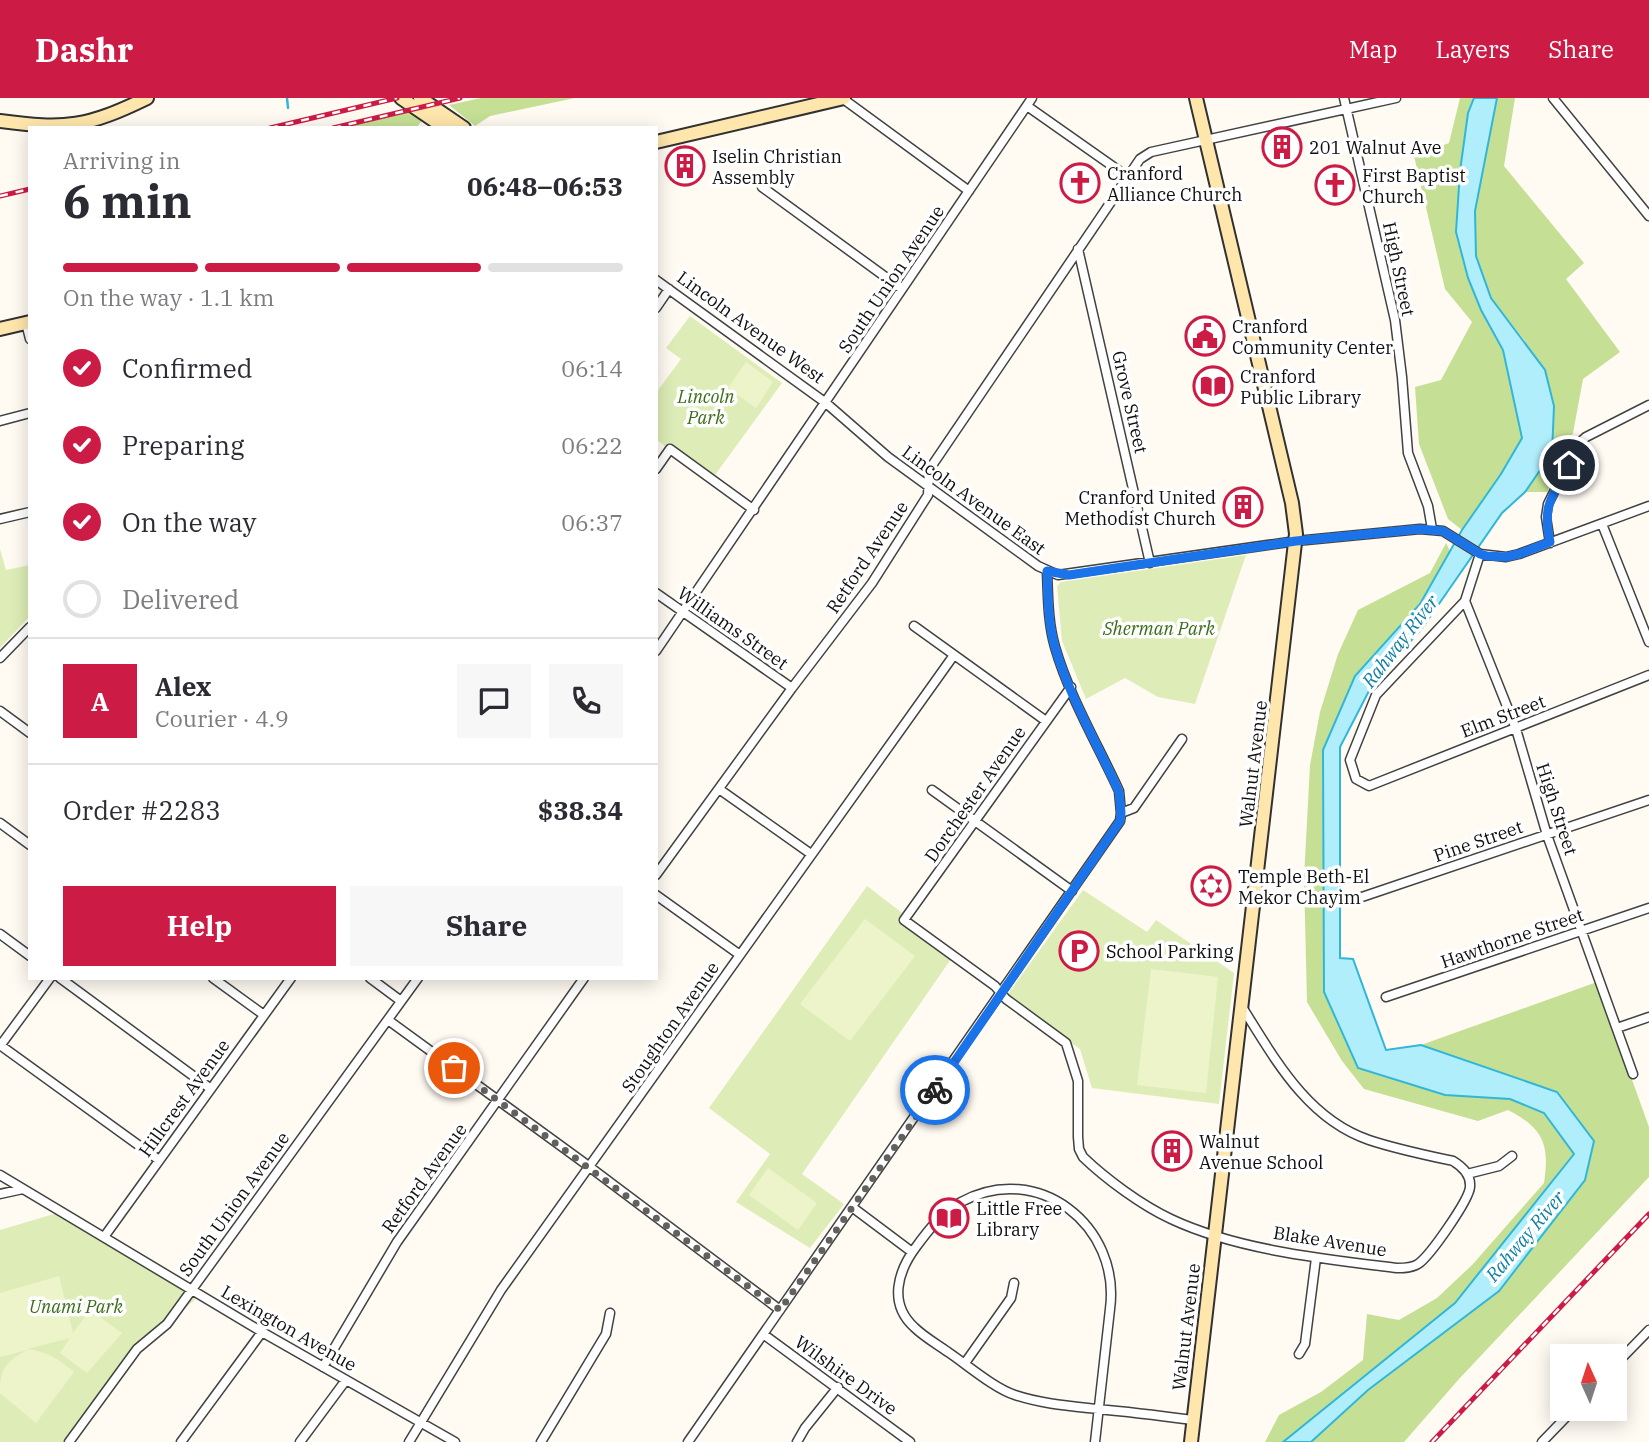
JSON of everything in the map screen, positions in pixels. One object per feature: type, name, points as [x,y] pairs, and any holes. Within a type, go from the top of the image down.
[{"type":"street","points":[[0,121],[38,126],[74,125],[106,116],[147,98]]},
{"type":"street","points":[[401,98],[442,126]]},
{"type":"street","points":[[420,98],[461,126]]},
{"type":"street","points":[[658,142],[843,98],[969,191]]},
{"type":"street","name":"Walnut Avenue","points":[[1191,1442],[1296,541],[1292,503],[1196,98]]},
{"type":"street","name":"High Street","points":[[1344,98],[1395,320],[1408,453],[1428,506],[1432,529]]},
{"type":"street","name":"Retford Avenue","points":[[658,872],[872,583],[928,495],[929,470],[1140,159],[1150,152],[1396,98]]},
{"type":"street","points":[[1553,98],[1649,216]]},
{"type":"street","points":[[1030,102],[1128,177]]},
{"type":"street","name":"South Union Avenue","points":[[658,647],[1030,102]]},
{"type":"street","points":[[762,187],[902,289]]},
{"type":"street","name":"Grove Street","points":[[1078,249],[1150,563]]},
{"type":"street","name":"Lincoln Avenue West","points":[[658,281],[826,403]]},
{"type":"street","points":[[658,305],[669,289]]},
{"type":"street","points":[[0,329],[28,323]]},
{"type":"street","name":"Lincoln Avenue East","points":[[826,403],[888,457],[1047,571],[1069,575],[1296,541],[1432,529],[1453,536],[1479,553]]},
{"type":"street","points":[[1550,542],[1546,517],[1548,504],[1578,444],[1586,437],[1649,405]]},
{"type":"street","points":[[0,421],[28,414]]},
{"type":"street","points":[[658,466],[670,449],[754,510]]},
{"type":"street","points":[[1465,601],[1479,553],[1506,557],[1649,506]]},
{"type":"street","points":[[0,519],[28,512]]},
{"type":"street","points":[[1602,524],[1649,642]]},
{"type":"street","points":[[688,1442],[1116,828],[1121,813],[1119,792],[1055,646],[1050,626],[1047,571]]},
{"type":"street","name":"Williams Street","points":[[658,594],[792,688]]},
{"type":"street","name":"High Street","points":[[1465,601],[1516,729],[1547,835],[1633,1074]]},
{"type":"street","name":"Elm Street","points":[[1465,601],[1376,695],[1350,760],[1356,779],[1369,786],[1649,676]]},
{"type":"street","points":[[914,626],[1046,720]]},
{"type":"street","points":[[0,658],[28,629]]},
{"type":"street","name":"Stoughton Avenue","points":[[409,1442],[501,1290],[954,655]]},
{"type":"street","name":"Dorchester Avenue","points":[[905,920],[1071,687]]},
{"type":"street","points":[[0,710],[28,731]]},
{"type":"street","points":[[1121,813],[1134,808],[1182,739]]},
{"type":"street","points":[[719,789],[811,854]]},
{"type":"street","points":[[932,790],[1072,891]]},
{"type":"street","name":"Pine Street","points":[[1356,899],[1649,800]]},
{"type":"street","points":[[0,823],[28,844]]},
{"type":"street","points":[[658,896],[740,955]]},
{"type":"street","name":"Hawthorne Street","points":[[1386,997],[1649,908]]},
{"type":"street","name":"Blake Avenue","points":[[905,920],[1066,1043],[1078,1081],[1078,1138],[1083,1157],[1150,1208],[1186,1226],[1215,1236],[1316,1258],[1397,1268],[1419,1264],[1468,1195],[1470,1187],[1467,1174]]},
{"type":"street","points":[[0,934],[28,955]]},
{"type":"street","points":[[49,980],[0,1045],[159,1160]]},
{"type":"street","points":[[63,980],[211,1089]]},
{"type":"street","points":[[216,980],[264,1015]]},
{"type":"street","name":"Hillcrest Avenue","points":[[104,1237],[289,980]]},
{"type":"street","points":[[372,980],[401,1001]]},
{"type":"street","name":"South Union Avenue","points":[[69,1442],[137,1349],[167,1324],[417,980]]},
{"type":"street","name":"Retford Avenue","points":[[323,1367],[397,1242],[583,980]]},
{"type":"street","points":[[1242,1007],[1292,1083],[1309,1103],[1350,1132],[1370,1140],[1453,1161],[1467,1174],[1499,1166],[1512,1156]]},
{"type":"street","points":[[1617,1028],[1649,1017]]},
{"type":"street","points":[[388,1020],[780,1310]]},
{"type":"street","name":"Lexington Avenue","points":[[0,1175],[262,1332],[456,1442]]},
{"type":"street","points":[[0,1194],[23,1189]]},
{"type":"street","points":[[1095,1442],[1099,1409],[1111,1298],[1111,1277],[1097,1238],[1076,1214],[1049,1198],[1029,1192],[1002,1190],[981,1194],[962,1202],[945,1213],[905,1262],[898,1283],[901,1310],[914,1328],[1012,1394],[1046,1403],[1099,1409],[1193,1420]]},
{"type":"street","points":[[852,1207],[912,1252]]},
{"type":"street","points":[[1299,1354],[1305,1344],[1316,1258]]},
{"type":"street","points":[[965,1363],[1011,1298],[1014,1283]]},
{"type":"street","points":[[541,1442],[606,1335],[610,1313]]},
{"type":"street","points":[[1628,1352],[1649,1330]]},
{"type":"street","points":[[181,1442],[262,1332]]},
{"type":"street","name":"Wilshire Drive","points":[[763,1334],[910,1442]]},
{"type":"street","points":[[300,1442],[346,1380]]},
{"type":"street","points":[[797,1442],[838,1387]]},
{"type":"street","points":[[1542,1442],[1562,1421]]},
{"type":"green space","points":[[481,98],[575,98],[490,116],[475,126],[449,105]]},
{"type":"green space","points":[[1460,98],[1474,98],[1468,113],[1456,232],[1468,278],[1481,310],[1503,350],[1522,438],[1462,530],[1448,519],[1419,444],[1415,387],[1441,380],[1472,322],[1445,289],[1414,156],[1449,143]]},
{"type":"green space","points":[[1497,98],[1515,98],[1504,166],[1584,263],[1566,279],[1620,352],[1583,379],[1573,433],[1547,492],[1525,492],[1552,453],[1525,341],[1491,298],[1476,256],[1475,211]]},
{"type":"green space","points":[[417,108],[425,117],[418,126],[340,126]]},
{"type":"green space","name":"Lincoln Park","points":[[690,316],[782,383],[715,475],[670,443],[666,447],[658,441],[658,390],[681,359],[666,348]]},
{"type":"green space","points":[[746,362],[773,382],[756,408],[728,388]]},
{"type":"green space","points":[[1446,543],[1450,551],[1420,604],[1355,676],[1323,750],[1324,992],[1358,1068],[1445,1095],[1510,1098],[1544,1113],[1574,1153],[1455,1303],[1283,1442],[1265,1442],[1279,1415],[1321,1392],[1363,1360],[1367,1314],[1399,1320],[1437,1298],[1473,1264],[1544,1183],[1546,1158],[1541,1139],[1520,1117],[1508,1110],[1478,1121],[1364,1089],[1342,1061],[1307,1002],[1304,878],[1310,765],[1320,712],[1338,654],[1358,610],[1430,573]]},
{"type":"green space","points":[[0,549],[6,570],[28,565],[28,618],[0,648]]},
{"type":"green space","name":"Sherman Park","points":[[1246,555],[1195,704],[1158,697],[1125,678],[1086,699],[1062,641],[1057,586],[1061,582]]},
{"type":"green space","points":[[867,886],[1008,994],[1083,890],[1147,932],[1156,920],[1234,973],[1219,1104],[1092,1088],[1080,1049],[951,959],[802,1174],[844,1204],[810,1248],[736,1202],[770,1154],[709,1108]]},
{"type":"green space","points":[[865,919],[915,956],[850,1041],[800,1004]]},
{"type":"green space","points":[[1151,969],[1218,977],[1206,1093],[1137,1085]]},
{"type":"green space","points":[[1597,982],[1649,1127],[1649,1177],[1459,1379],[1404,1442],[1311,1442],[1368,1390],[1499,1291],[1585,1180],[1594,1141],[1557,1092],[1421,1045]]},
{"type":"green space","points":[[768,1168],[817,1203],[798,1230],[749,1195]]},
{"type":"green space","name":"Unami Park","points":[[64,1211],[200,1295],[124,1363],[66,1442],[0,1442],[0,1230]]},
{"type":"green space","points":[[59,1276],[73,1333],[90,1310],[122,1333],[87,1373],[60,1353],[70,1338],[27,1349],[52,1356],[74,1372],[36,1423],[0,1393],[1,1377],[6,1367],[27,1350],[0,1357],[0,1293]]},
{"type":"water","name":"Rahway River","points":[[1474,98],[1497,98],[1475,211],[1476,256],[1491,298],[1545,370],[1554,406],[1552,453],[1525,492],[1502,513],[1423,627],[1371,687],[1340,747],[1340,958],[1353,959],[1386,1050],[1421,1045],[1557,1092],[1594,1141],[1585,1180],[1499,1291],[1368,1390],[1311,1442],[1283,1442],[1455,1303],[1574,1154],[1544,1113],[1510,1099],[1445,1095],[1358,1068],[1324,992],[1323,750],[1355,676],[1420,604],[1462,530],[1522,438],[1503,350],[1481,310],[1468,278],[1456,232],[1460,171],[1468,113]]},
{"type":"waterway","points":[[287,98],[288,108]]},
{"type":"railway","points":[[278,126],[397,98]]},
{"type":"railway","points":[[341,126],[460,98]]},
{"type":"railway","points":[[0,196],[28,189]]},
{"type":"railway","points":[[1432,1442],[1649,1214]]},
{"type":"way so far","points":[[454,1068],[780,1310],[935,1090]]},
{"type":"place","name":"201 Walnut Ave","points":[[1282,147]]},
{"type":"place","name":"Iselin Christian Assembly","points":[[685,166]]},
{"type":"place","name":"Cranford Alliance Church","points":[[1080,183]]},
{"type":"place","name":"First Baptist Church","points":[[1335,185]]},
{"type":"place","name":"Cranford Community Center","points":[[1205,336]]},
{"type":"place","name":"Cranford Public Library","points":[[1213,386]]},
{"type":"place","name":"Cranford United Methodist Church","points":[[1243,507]]},
{"type":"place","name":"Temple Beth-El Mekor Chayim","points":[[1211,886]]},
{"type":"place","name":"School Parking","points":[[1079,951]]},
{"type":"place","name":"Walnut Avenue School","points":[[1172,1151]]},
{"type":"place","name":"Little Free Library","points":[[949,1218]]},
{"type":"route","points":[[935,1090],[1120,821],[1119,792],[1062,668],[1055,646],[1050,626],[1047,571],[1069,575],[1296,541],[1420,529],[1443,531],[1480,554],[1506,557],[1550,542],[1546,517],[1548,504],[1569,465]]}]
